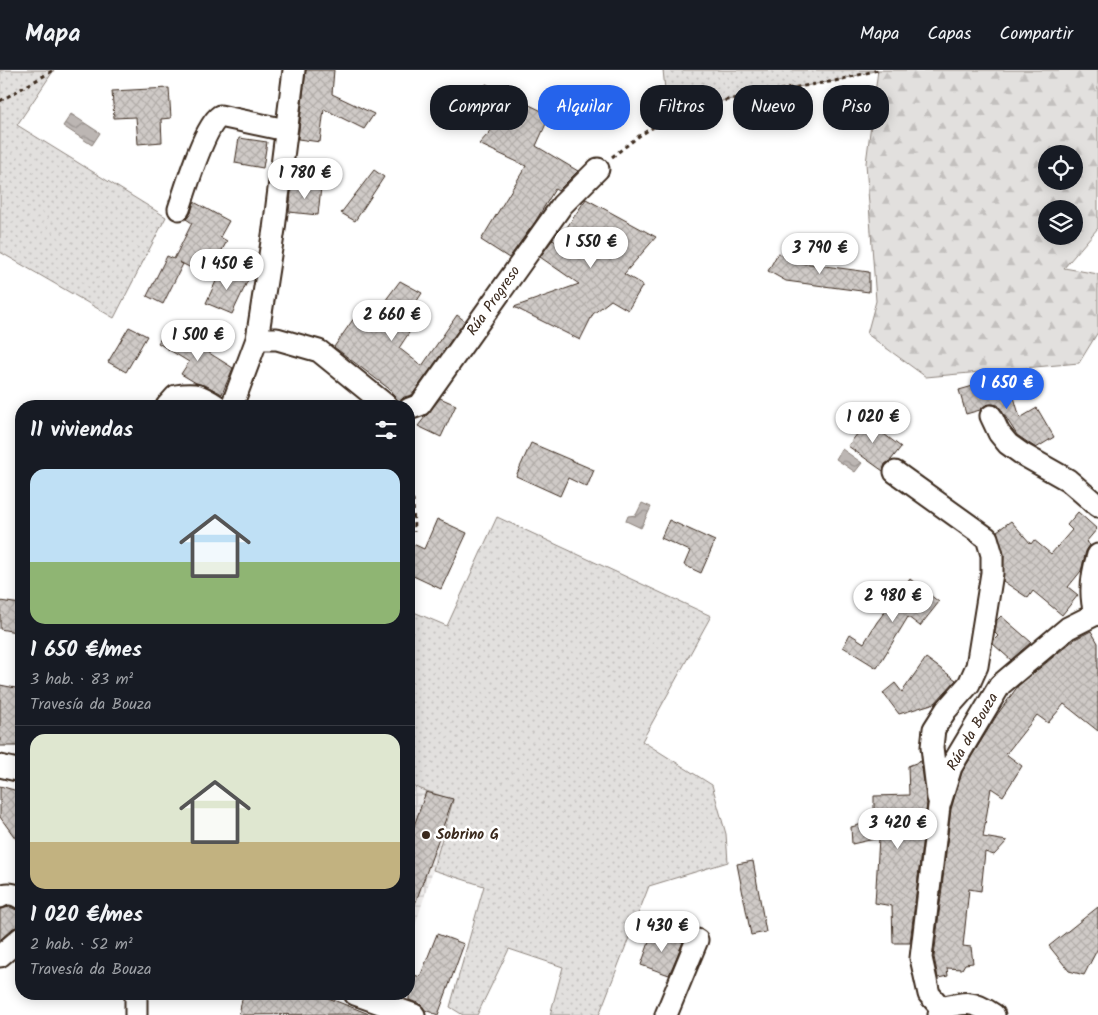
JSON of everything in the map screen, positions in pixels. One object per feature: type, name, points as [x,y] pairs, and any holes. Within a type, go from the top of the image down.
[{"type":"street","points":[[234,400],[256,339],[274,229],[294,70]]},
{"type":"street","points":[[179,209],[206,135],[215,119],[220,116],[286,130]]},
{"type":"street","name":"Rúa Progreso","points":[[415,407],[420,405],[562,205],[598,169]]},
{"type":"street","points":[[256,339],[277,339],[319,351],[380,400]]},
{"type":"street","points":[[172,400],[176,396],[192,394],[207,400]]},
{"type":"street","points":[[991,416],[999,433],[1008,444],[1068,480],[1098,506]]},
{"type":"street","points":[[895,472],[987,538],[992,555],[992,573],[977,666],[969,684],[946,710],[934,729],[932,748],[939,806]]},
{"type":"street","points":[[1097,613],[1092,604],[1091,584],[1098,555]]},
{"type":"street","name":"Rúa da Bouza","points":[[940,1011],[930,994],[921,958],[939,806],[951,766],[1000,685],[1068,628],[1097,613]]},
{"type":"street","points":[[969,684],[980,682],[1000,685]]},
{"type":"street","points":[[0,766],[15,770]]},
{"type":"street","points":[[0,897],[15,894]]},
{"type":"street","points":[[666,1015],[697,940]]},
{"type":"street","points":[[0,956],[15,943]]},
{"type":"street","points":[[136,1000],[136,1015]]},
{"type":"street","points":[[372,1000],[414,1015]]},
{"type":"street","points":[[940,1011],[964,1003],[981,1006],[994,1015]]},
{"type":"path","points":[[0,101],[54,70]]},
{"type":"path","points":[[598,169],[639,136],[668,118],[691,107],[835,81],[878,70]]},
{"type":"shaded area","name":"Sobrino G","points":[[415,787],[453,799],[415,926]]},
{"type":"green space","points":[[0,70],[54,70],[17,125],[166,217],[114,318],[0,252]]},
{"type":"green space","points":[[663,70],[878,70],[810,85],[733,85],[733,99],[723,101],[723,85],[665,85]]},
{"type":"green space","points":[[878,70],[1098,70],[1098,228],[1064,268],[1098,274],[1098,332],[1079,363],[926,377],[867,334],[876,301],[866,163],[870,130],[889,130],[889,85],[876,85]]},
{"type":"green space","points":[[497,517],[711,616],[642,741],[712,785],[726,834],[728,862],[649,886],[599,1015],[550,1015],[563,967],[509,949],[477,1015],[463,1015],[450,1007],[484,886],[433,870],[453,800],[415,787],[415,613],[447,626]]},
{"type":"water","points":[[71,114],[100,133],[92,145],[63,126]]},
{"type":"water","points":[[842,449],[862,463],[855,472],[836,459]]},
{"type":"water","points":[[642,503],[651,507],[641,528],[626,521],[628,516],[636,515]]},
{"type":"building","points":[[306,70],[334,70],[332,94],[374,114],[364,129],[324,109],[320,142],[298,139]]},
{"type":"building","points":[[169,88],[171,118],[161,119],[162,142],[138,144],[136,117],[114,118],[112,91]]},
{"type":"building","points":[[528,104],[538,109],[538,130],[543,130],[536,146],[578,171],[558,191],[555,189],[535,222],[509,258],[481,240],[526,166],[479,144],[492,130],[528,130]]},
{"type":"building","points":[[239,138],[267,142],[263,168],[235,163]]},
{"type":"building","points":[[374,170],[384,177],[355,221],[341,213]]},
{"type":"building","points":[[292,184],[321,187],[318,215],[289,212]]},
{"type":"building","points":[[586,199],[656,237],[624,274],[643,285],[628,310],[611,300],[593,314],[580,340],[514,307],[579,284],[540,257],[553,239],[557,242]]},
{"type":"building","points":[[194,202],[229,221],[220,237],[227,241],[208,276],[179,262],[183,264],[163,304],[147,296],[167,256],[174,259],[192,223],[186,219],[191,213]]},
{"type":"building","points":[[778,253],[795,262],[869,272],[869,292],[786,281],[768,271]]},
{"type":"building","points":[[222,268],[248,280],[232,314],[206,303]]},
{"type":"building","points":[[400,281],[422,293],[415,304],[424,310],[399,348],[422,366],[457,315],[465,321],[412,395],[397,400],[391,393],[392,391],[334,347],[361,308],[373,317]]},
{"type":"building","points":[[129,327],[147,336],[126,372],[108,362]]},
{"type":"building","points":[[168,327],[233,368],[222,394],[207,386],[196,383],[181,374],[189,362],[158,343]]},
{"type":"building","points":[[1008,376],[1020,418],[1037,408],[1054,437],[1036,448],[1017,435],[998,405],[986,405],[980,410],[966,414],[959,390]]},
{"type":"building","points":[[440,398],[456,405],[441,437],[418,426]]},
{"type":"building","points":[[859,415],[901,447],[891,460],[885,464],[883,471],[848,446],[858,433],[850,427]]},
{"type":"building","points":[[531,443],[594,470],[587,487],[568,478],[560,496],[516,476]]},
{"type":"building","points":[[1078,512],[1097,529],[1086,542],[1090,545],[1086,551],[1081,571],[1068,587],[1078,595],[1062,615],[1033,591],[1028,598],[1003,581],[1004,555],[997,531],[1011,521],[1031,544],[1034,540],[1051,554],[1072,530],[1067,525]]},
{"type":"building","points":[[437,519],[467,533],[441,589],[415,577],[415,545],[424,549]]},
{"type":"building","points":[[669,520],[715,541],[701,573],[684,565],[690,551],[661,538]]},
{"type":"building","points":[[910,579],[939,602],[920,626],[908,617],[877,668],[843,647],[850,634],[864,643],[877,622]]},
{"type":"building","points":[[0,601],[15,603],[15,632],[0,629]]},
{"type":"building","points":[[1001,616],[1031,642],[1011,660],[993,644],[998,636],[995,633],[997,620]]},
{"type":"building","points":[[1091,631],[1098,643],[1098,731],[1064,704],[1048,723],[1037,715],[1006,754],[1022,766],[1003,796],[991,788],[983,837],[1007,841],[994,855],[985,852],[981,891],[969,889],[963,946],[971,947],[973,963],[965,964],[962,969],[947,968],[948,976],[938,978],[934,957],[951,809],[962,772],[997,715],[1018,686],[1075,639]]},
{"type":"building","points":[[926,658],[956,680],[935,703],[899,714],[883,693],[895,683],[902,692]]},
{"type":"building","points":[[0,685],[15,688],[15,746],[0,746]]},
{"type":"building","points":[[921,761],[927,803],[910,943],[893,943],[892,906],[875,903],[879,838],[852,844],[851,827],[874,821],[874,796],[909,795],[908,766]]},
{"type":"building","points":[[0,786],[15,790],[15,838],[0,817]]},
{"type":"building","points":[[426,792],[453,799],[415,904],[415,823]]},
{"type":"building","points":[[753,861],[766,932],[751,935],[737,864]]},
{"type":"building","points":[[10,907],[15,909],[15,928],[0,940],[0,909]]},
{"type":"building","points":[[1098,907],[1098,948],[1084,975],[1069,971],[1049,946]]},
{"type":"building","points":[[653,931],[683,942],[669,975],[641,965]]},
{"type":"building","points":[[437,934],[464,944],[438,1015],[425,1010],[419,1003],[409,1000],[415,1000],[415,975],[420,977]]},
{"type":"building","points":[[242,1000],[333,1000],[369,1014],[239,1015]]},
{"type":"place","name":"Sobrino G","points":[[426,835]]}]
